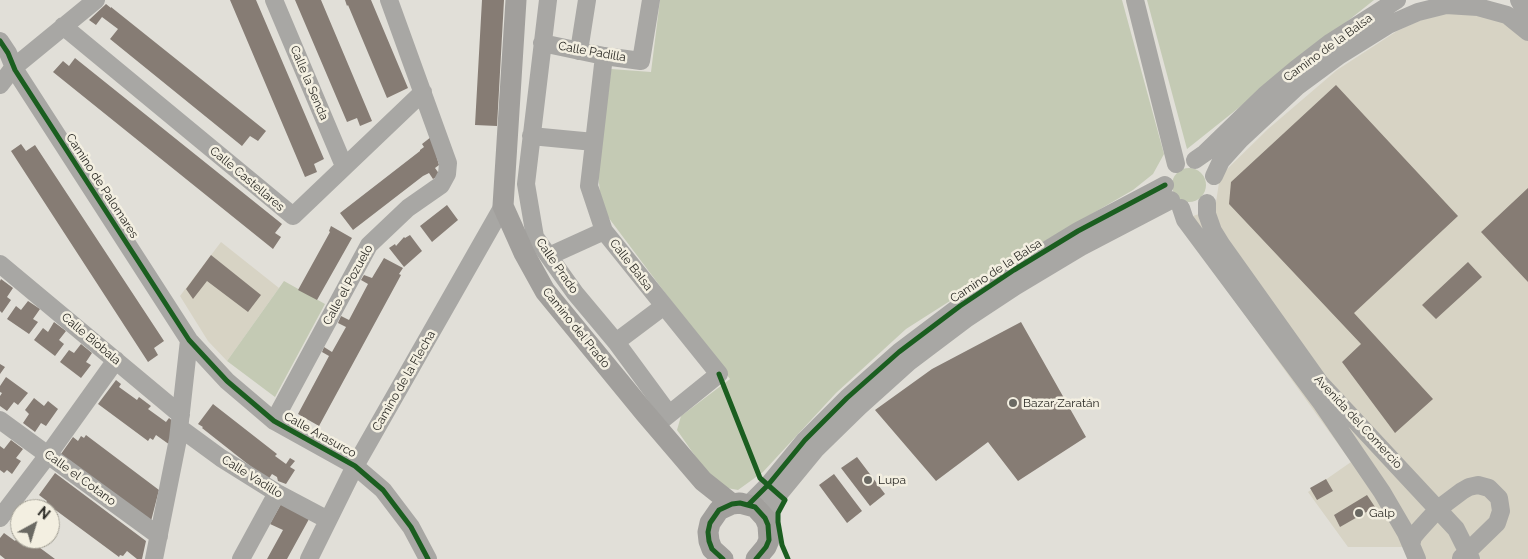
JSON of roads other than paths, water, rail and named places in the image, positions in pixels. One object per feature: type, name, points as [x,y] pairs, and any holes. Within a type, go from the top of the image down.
[{"type":"main road","name":"Camino del Prado","points":[[516,0],[503,206],[524,253],[545,290],[662,419],[703,481],[714,515]]},
{"type":"main road","name":"Camino del Prado","points":[[703,481],[740,504],[761,512],[765,518]]},
{"type":"main road","points":[[723,559],[712,549],[708,532],[714,515],[725,506],[740,504]]},
{"type":"main road","points":[[756,559],[769,540],[770,532],[765,518]]},
{"type":"main road","points":[[769,540],[779,559]]},
{"type":"street","points":[[0,85],[13,68],[96,0]]},
{"type":"street","name":"Calle la Senda","points":[[274,0],[344,166]]},
{"type":"street","name":"Calle el Pozuelo","points":[[274,421],[369,245],[408,208],[441,185],[447,174],[448,164],[389,0]]},
{"type":"street","name":"Calle Prado","points":[[548,0],[526,184],[535,237],[575,293],[616,342],[662,419]]},
{"type":"street","points":[[579,51],[586,0]]},
{"type":"street","name":"Calle Padilla","points":[[542,43],[604,56],[641,61],[651,0]]},
{"type":"street","points":[[1135,0],[1176,164]]},
{"type":"street","name":"Camino de la Balsa","points":[[1195,160],[1205,153],[1264,94],[1331,42],[1398,0]]},
{"type":"street","points":[[1518,0],[1528,16]]},
{"type":"street","name":"Camino de la Balsa","points":[[1214,176],[1221,161],[1240,140],[1298,86],[1340,54],[1388,25],[1418,12],[1446,5],[1478,7],[1508,15],[1528,32]]},
{"type":"street","name":"Calle Castellares","points":[[64,26],[293,216],[423,92]]},
{"type":"street","name":"Camino de Palomares","points":[[0,41],[8,53],[13,68],[189,340]]},
{"type":"street","name":"Calle Balsa","points":[[604,56],[589,186],[604,231],[718,374],[662,419]]},
{"type":"street","points":[[531,136],[594,142]]},
{"type":"street","points":[[1195,160],[1207,166],[1214,176],[1215,191],[1207,204],[1195,209],[1172,198],[1168,173],[1176,164],[1195,160]]},
{"type":"street","name":"Camino de la Balsa","points":[[740,504],[768,485],[805,440],[847,398],[899,352],[960,306],[1078,231],[1172,198]]},
{"type":"street","name":"Camino de la Balsa","points":[[765,518],[779,494],[816,449],[909,362],[966,319],[1016,286],[1081,246],[1172,198]]},
{"type":"street","name":"Avenida del Comercio","points":[[1172,198],[1185,220],[1322,404],[1382,492],[1406,533],[1414,552]]},
{"type":"street","name":"Avenida del Comercio","points":[[1207,204],[1207,214],[1220,244],[1320,383],[1456,529],[1466,557]]},
{"type":"street","name":"Camino de la Flecha","points":[[309,559],[355,466],[503,206]]},
{"type":"street","points":[[524,253],[536,250],[549,256],[604,231]]},
{"type":"street","points":[[545,290],[551,272],[549,256]]},
{"type":"street","name":"Calle Biobala","points":[[0,264],[116,360],[180,421]]},
{"type":"street","points":[[616,342],[664,306]]},
{"type":"street","points":[[154,559],[180,421],[189,340]]},
{"type":"street","name":"Calle Arasurco","points":[[189,340],[226,381],[274,421],[355,466],[384,490],[411,527],[428,559]]},
{"type":"street","points":[[0,518],[116,360]]},
{"type":"street","name":"Calle el Cotano","points":[[0,420],[159,536]]},
{"type":"street","name":"Calle Vadillo","points":[[180,421],[221,458],[277,493],[328,520]]},
{"type":"street","points":[[1414,552],[1413,537],[1438,509],[1469,487],[1478,485],[1489,488],[1499,498],[1501,512],[1497,522],[1466,557]]},
{"type":"street","points":[[241,559],[277,493]]},
{"type":"place","name":"Bazar Zaratán","points":[[1013,403]]},
{"type":"place","name":"Lupa","points":[[868,480]]},
{"type":"place","name":"Galp","points":[[1359,513]]}]
